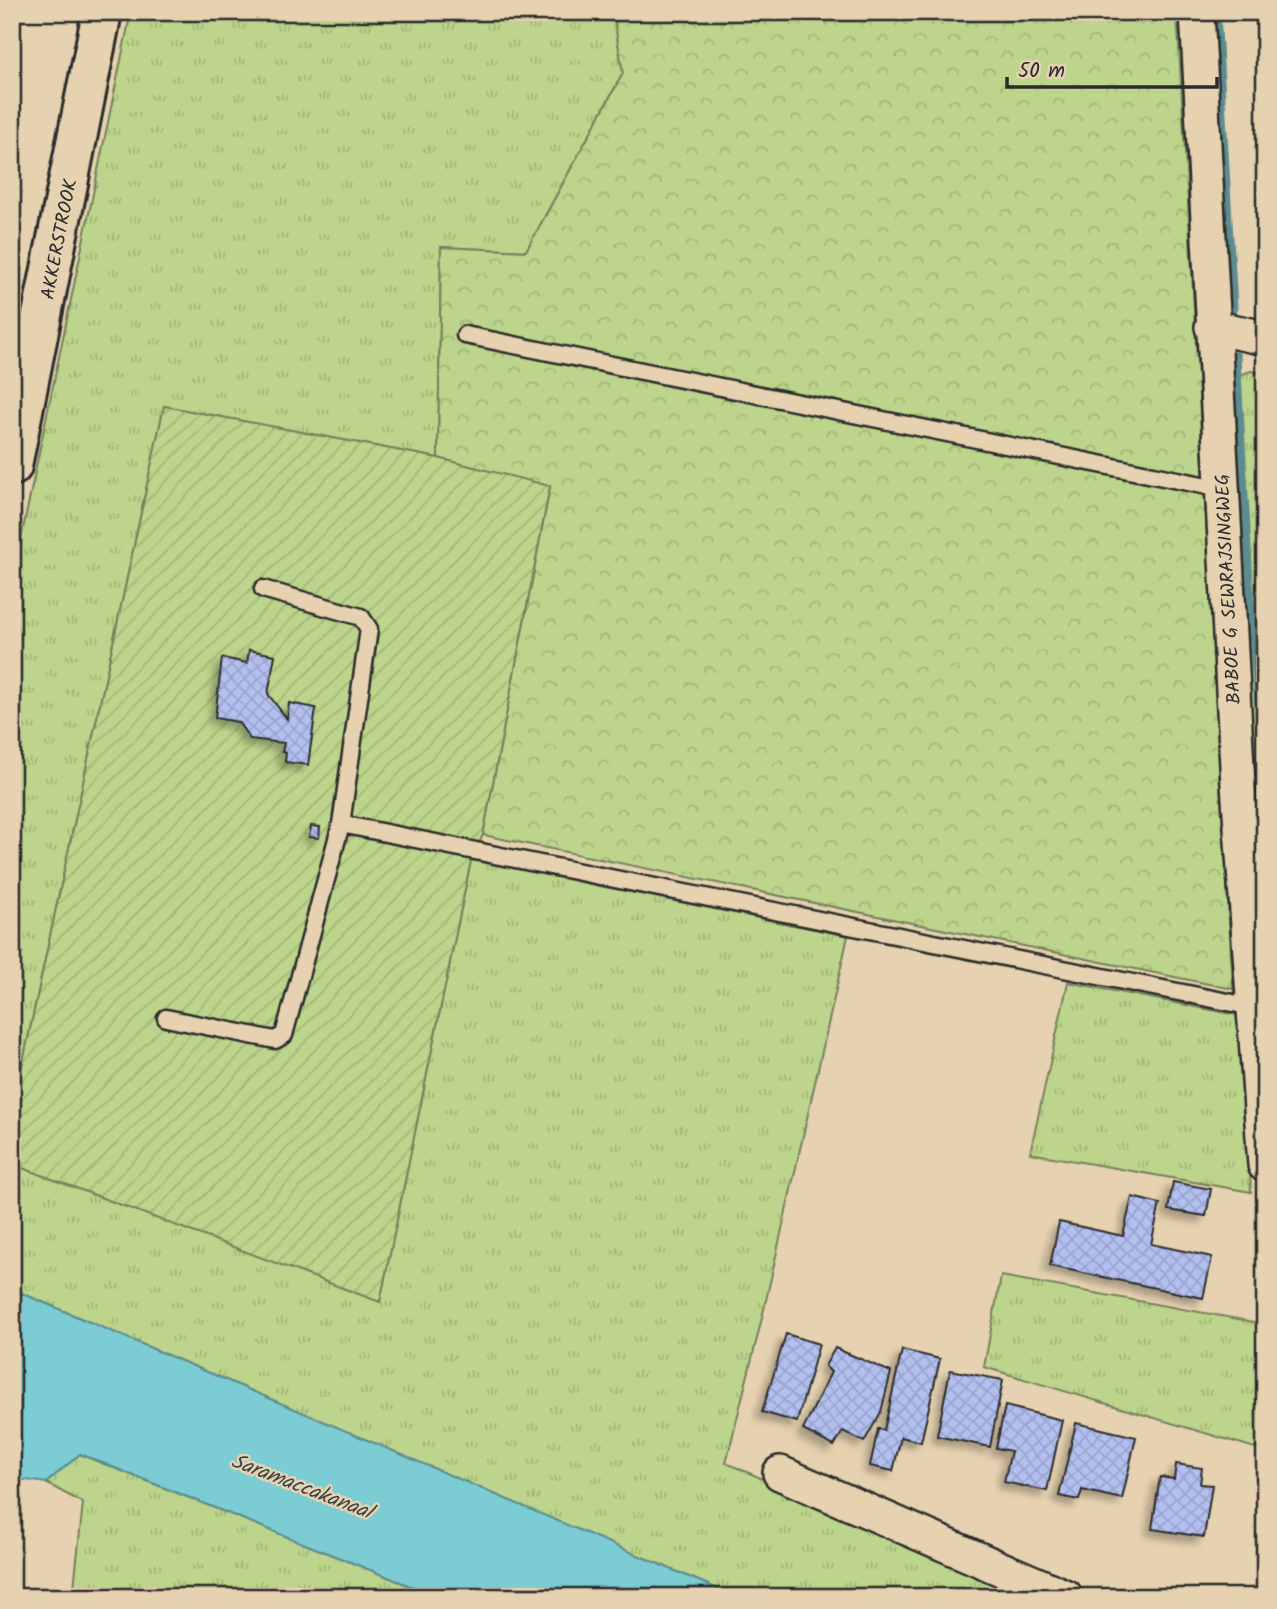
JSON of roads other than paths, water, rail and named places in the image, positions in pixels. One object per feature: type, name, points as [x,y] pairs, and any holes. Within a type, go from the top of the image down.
[{"type":"street","name":"AKKERSTROOK","points":[[12,466],[102,12]]},
{"type":"street","name":"BABOE G SEWRAJSINGWEG","points":[[1197,12],[1222,489],[1251,788],[1257,1014],[1265,1165]]},
{"type":"street","points":[[1212,327],[1265,338]]},
{"type":"street","points":[[780,1473],[1066,1597]]},
{"type":"lane","points":[[465,335],[1222,489]]},
{"type":"lane","points":[[166,1018],[275,1040],[284,1035],[341,824],[369,629],[361,617],[263,589]]},
{"type":"lane","points":[[341,824],[1257,1014]]},
{"type":"water","name":"Saramaccakanaal","points":[[12,1289],[736,1597],[438,1597],[80,1454],[46,1483],[12,1478]]},
{"type":"waterway","points":[[1216,12],[1233,308]]},
{"type":"waterway","points":[[1236,356],[1249,583],[1264,767]]}]
